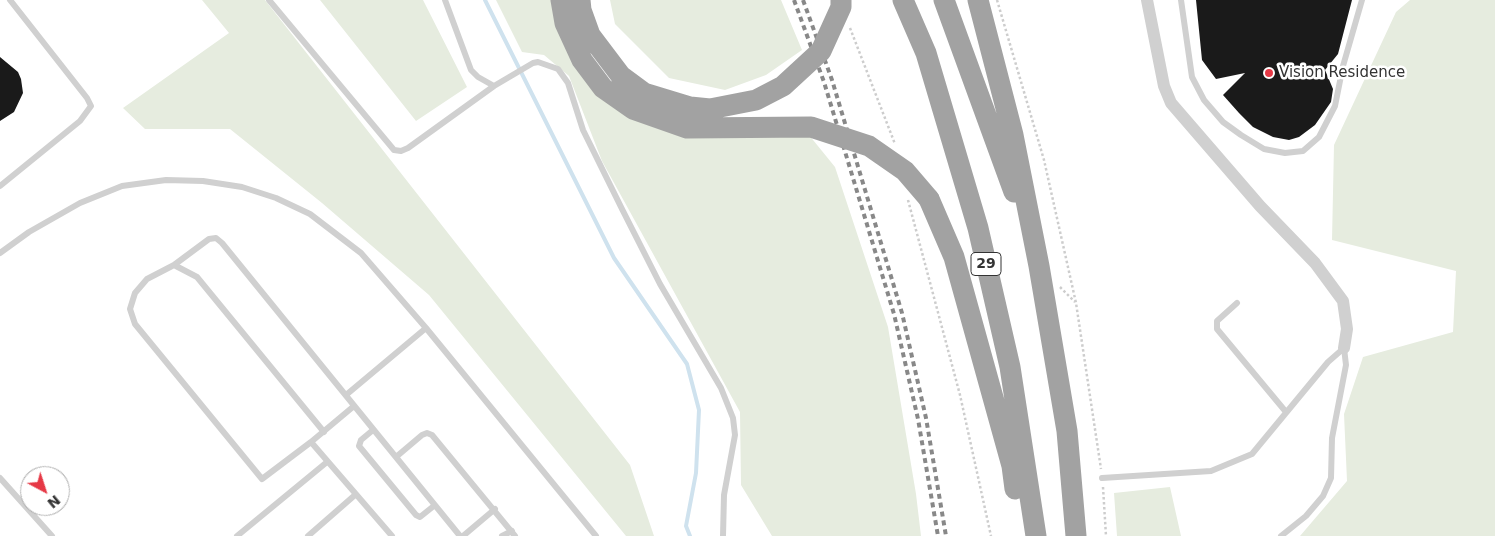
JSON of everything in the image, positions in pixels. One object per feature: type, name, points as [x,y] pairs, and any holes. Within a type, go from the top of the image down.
[{"type":"highway","points":[[561,0],[565,24],[582,60],[603,88],[633,109],[687,128],[811,127],[869,146],[905,171],[929,200],[954,257],[1012,466],[1021,536]]},
{"type":"highway","points":[[580,0],[581,10],[590,35],[621,76],[644,93],[690,107],[710,110],[756,100],[783,86],[821,51],[841,7],[841,0]]},
{"type":"highway","name":"29","points":[[903,0],[926,54],[978,228],[1010,367],[1036,536]]},
{"type":"highway","points":[[944,0],[958,33],[1039,266]]},
{"type":"highway","points":[[978,0],[1013,135],[1039,266],[1067,431],[1076,536]]},
{"type":"street","points":[[1147,0],[1164,86],[1171,103],[1260,206],[1314,263],[1343,301],[1347,329],[1344,348]]},
{"type":"lane","points":[[0,186],[80,121],[91,106],[87,98],[10,0]]},
{"type":"lane","points":[[269,0],[394,150],[401,151],[420,141],[494,86],[533,63],[538,62],[558,69],[568,83],[583,130],[660,284],[721,388],[733,418],[735,435],[724,495],[723,536]]},
{"type":"lane","points":[[445,0],[471,70],[478,78],[494,86]]},
{"type":"lane","points":[[1181,0],[1192,77],[1204,100],[1223,122],[1240,136],[1264,149],[1285,153],[1302,151],[1319,137],[1335,106],[1343,66],[1362,0]]},
{"type":"lane","points":[[0,254],[30,232],[80,203],[122,186],[166,180],[203,181],[242,187],[276,198],[310,214],[361,253],[426,328],[596,536]]},
{"type":"lane","points":[[354,406],[312,442],[262,479],[135,324],[130,309],[135,293],[147,279],[174,265],[209,239],[216,238],[346,395],[435,506],[462,536],[495,509]]},
{"type":"lane","points":[[174,265],[197,277],[324,432]]},
{"type":"lane","points":[[1237,303],[1217,320],[1217,329],[1286,412]]},
{"type":"lane","points":[[346,395],[426,328]]},
{"type":"lane","points":[[1102,478],[1211,471],[1252,454],[1328,362],[1344,348]]},
{"type":"lane","points":[[1281,536],[1306,516],[1323,496],[1331,478],[1332,438],[1346,365],[1344,348]]},
{"type":"lane","points":[[373,430],[361,440],[359,446],[416,515],[420,517],[435,506]]},
{"type":"lane","points":[[396,457],[427,433],[432,436],[514,533],[502,536]]},
{"type":"lane","points":[[312,442],[327,462],[392,536]]},
{"type":"lane","points":[[237,536],[327,462]]},
{"type":"lane","points":[[0,478],[52,536]]},
{"type":"lane","points":[[308,536],[356,495]]},
{"type":"path","points":[[997,0],[1049,179],[1076,303],[1102,478],[1106,536]]},
{"type":"path","points":[[850,27],[895,145]]},
{"type":"path","points":[[906,192],[916,239],[960,395],[991,536]]},
{"type":"shaded area","points":[[202,0],[265,0],[630,465],[654,536],[626,536],[429,295],[322,203],[230,129],[145,129],[123,108],[229,33]]},
{"type":"shaded area","points":[[320,0],[423,0],[467,87],[416,121]]},
{"type":"shaded area","points":[[496,0],[552,0],[625,111],[809,135],[835,167],[888,327],[916,494],[921,536],[772,536],[741,485],[740,412],[602,161],[569,76],[544,55],[522,52]]},
{"type":"shaded area","points":[[610,0],[781,0],[802,50],[766,75],[725,90],[669,78],[615,24]]},
{"type":"shaded area","points":[[1410,0],[1495,0],[1495,536],[1300,536],[1347,481],[1344,414],[1363,357],[1453,332],[1456,271],[1332,240],[1334,145],[1396,12]]},
{"type":"shaded area","points":[[1170,487],[1181,536],[1117,536],[1114,493]]},
{"type":"building","name":"Vision Residence","points":[[1196,0],[1352,0],[1338,54],[1325,70],[1333,89],[1331,102],[1315,125],[1299,137],[1289,140],[1273,137],[1253,127],[1239,113],[1223,95],[1245,73],[1216,79],[1202,60]]},
{"type":"building","points":[[0,57],[18,72],[23,93],[14,112],[0,121]]},
{"type":"waterway","points":[[485,0],[614,258],[687,364],[699,410],[696,473],[686,526],[690,536]]},
{"type":"railway","points":[[794,0],[824,82],[894,314],[918,419],[938,536]]},
{"type":"railway","points":[[803,0],[832,80],[902,313],[926,418],[946,536]]},
{"type":"place","name":"Vision Residence","points":[[1269,73]]}]
